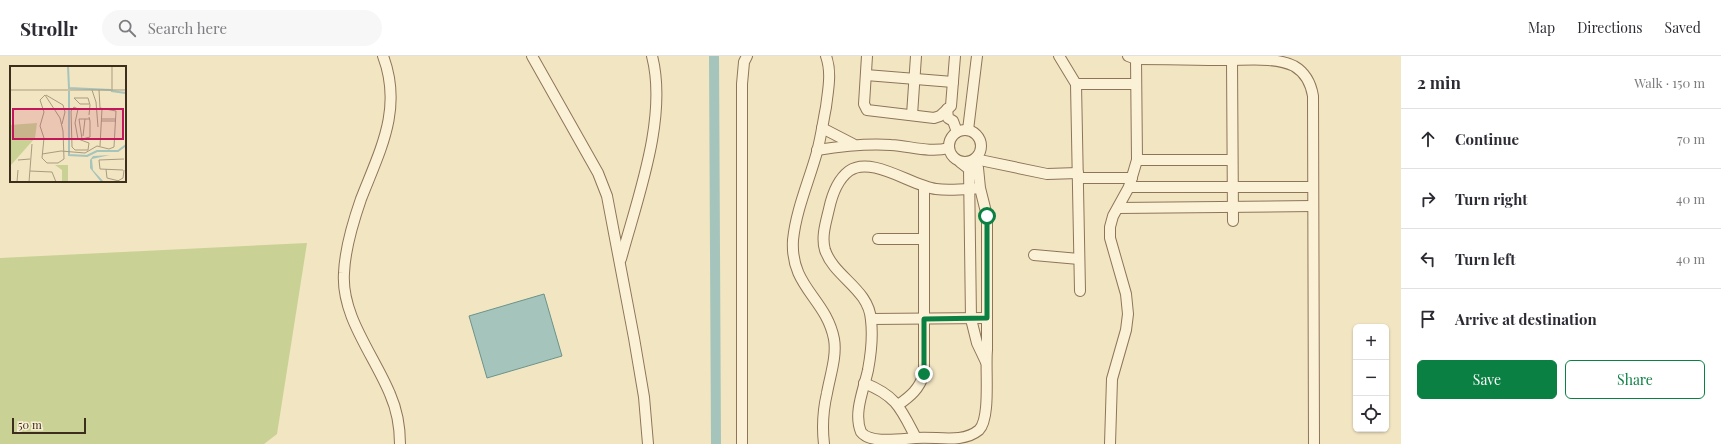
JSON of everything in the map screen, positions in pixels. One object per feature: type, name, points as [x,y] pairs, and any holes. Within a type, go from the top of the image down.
[{"type":"lane","points":[[383,56],[390,81],[390,117],[377,161],[361,200],[347,250],[344,274],[346,296],[351,314],[390,395],[396,412],[400,444]]},
{"type":"lane","points":[[532,56],[598,173],[607,196],[643,389],[648,444]]},
{"type":"lane","points":[[620,262],[653,132],[657,102],[655,66],[652,56]]},
{"type":"lane","points":[[742,444],[742,84],[744,62],[747,56]]},
{"type":"lane","points":[[824,444],[822,430],[823,412],[834,353],[832,328],[824,313],[801,280],[795,268],[793,254],[796,223],[818,150],[822,128],[830,79],[826,56]]},
{"type":"lane","points":[[867,56],[864,104],[867,110],[936,118],[947,109],[951,103],[955,56]]},
{"type":"lane","points":[[912,115],[916,56]]},
{"type":"lane","points":[[968,130],[977,56]]},
{"type":"lane","points":[[1059,56],[1076,84],[1080,291]]},
{"type":"lane","points":[[1110,444],[1112,379],[1126,330],[1128,314],[1126,294],[1110,238],[1110,226],[1131,182],[1137,160],[1136,84],[1132,58],[1232,60],[1283,63],[1294,66],[1304,74],[1311,85],[1313,96],[1314,444]]},
{"type":"lane","points":[[1232,60],[1233,221]]},
{"type":"lane","points":[[866,75],[953,82]]},
{"type":"lane","points":[[1076,84],[1136,84]]},
{"type":"lane","points":[[947,109],[948,118],[953,121],[957,132]]},
{"type":"lane","points":[[822,128],[853,144]]},
{"type":"lane","points":[[975,189],[949,190],[924,187],[878,169],[859,167],[850,170],[836,188],[826,223],[824,237],[825,250],[837,268],[857,289],[870,313],[870,354],[859,402],[860,431],[865,438],[874,442],[887,443],[916,438],[955,441],[965,440],[980,430],[986,408],[987,216],[975,189],[969,169],[954,158],[949,148],[950,139],[957,132],[968,130],[979,137],[977,157],[978,168],[975,189],[971,319],[977,343],[986,362]]},
{"type":"lane","points":[[818,150],[853,144],[894,145],[925,150],[949,148]]},
{"type":"lane","points":[[960,162],[968,162],[977,157],[1047,174],[1078,175],[1131,182],[1232,187],[1313,187]]},
{"type":"lane","points":[[1137,160],[1232,160]]},
{"type":"lane","points":[[898,405],[910,397],[920,386],[924,374],[924,187]]},
{"type":"lane","points":[[1118,208],[1313,206]]},
{"type":"lane","points":[[878,239],[924,239]]},
{"type":"lane","points":[[1034,255],[1079,259]]},
{"type":"lane","points":[[871,319],[987,318]]},
{"type":"lane","points":[[864,383],[879,389],[892,398],[898,405],[916,438]]},
{"type":"green space","points":[[307,243],[277,434],[264,444],[0,444],[0,258]]},
{"type":"water","points":[[544,294],[562,356],[487,378],[469,316]]},
{"type":"waterway","points":[[714,56],[716,444]]},
{"type":"route","points":[[924,374],[924,319],[987,318],[987,216]]}]
